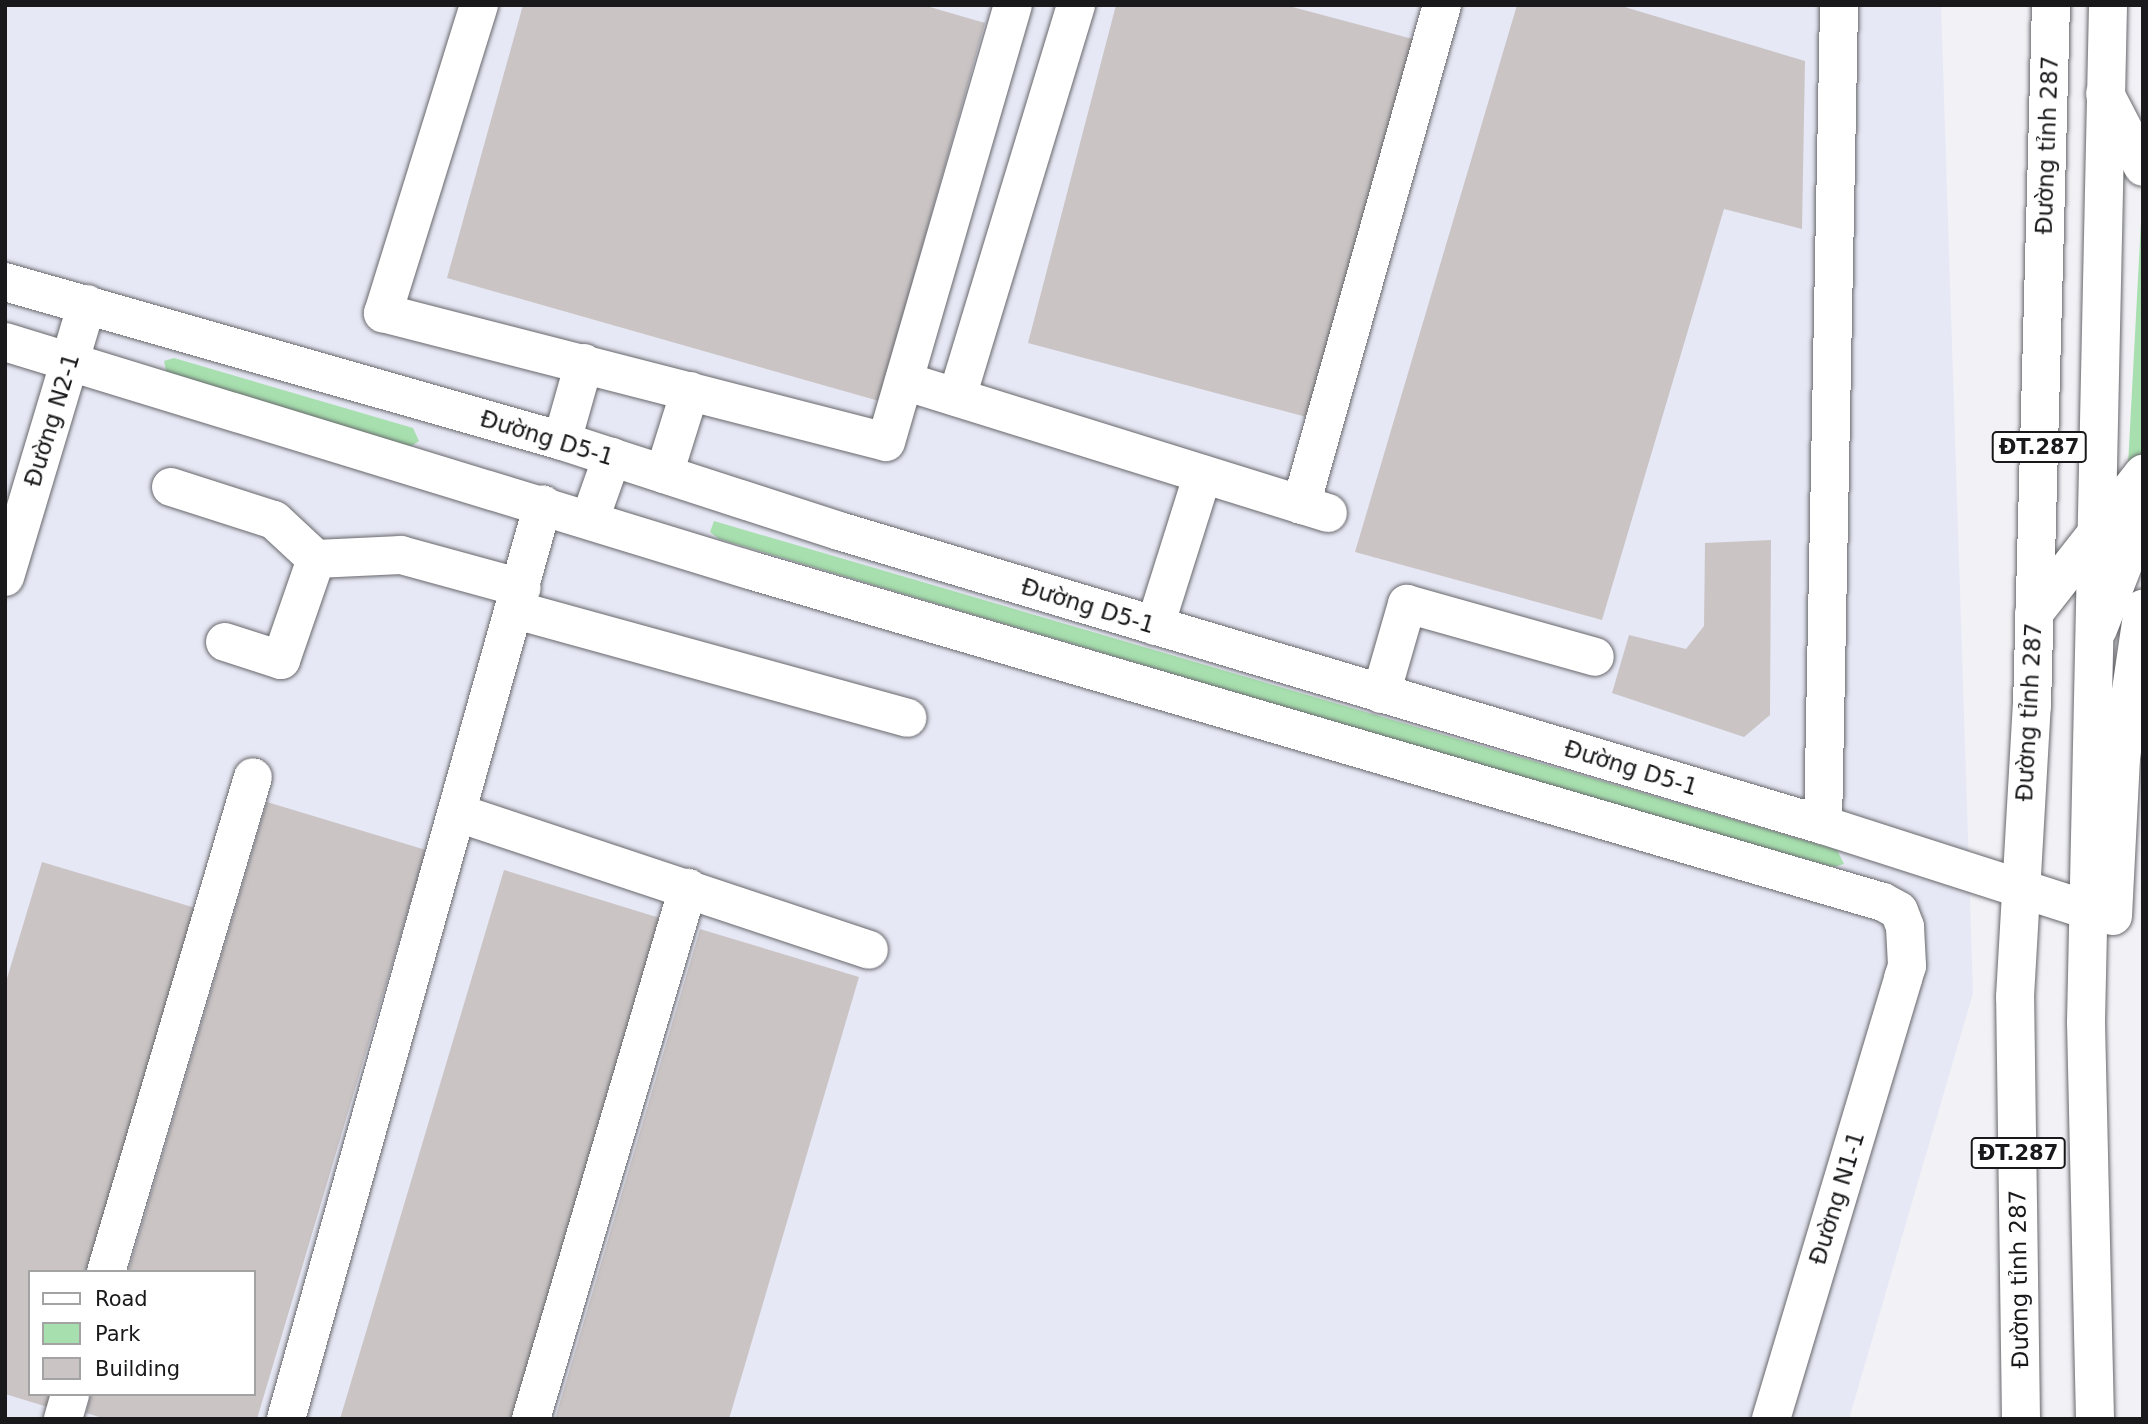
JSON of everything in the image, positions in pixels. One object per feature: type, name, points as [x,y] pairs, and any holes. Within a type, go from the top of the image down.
[{"type":"main road","points":[[479,5],[383,313],[886,442],[1013,5]]},
{"type":"main road","points":[[957,397],[1076,5]]},
{"type":"main road","points":[[1823,825],[1839,5]]},
{"type":"main road","name":"Đường tỉnh 287","points":[[2021,1419],[2015,997],[2034,613],[2051,5]]},
{"type":"main road","name":"ĐT.287","points":[[2095,1419],[2086,1022],[2115,915],[2098,629],[2108,5]]},
{"type":"main road","points":[[904,381],[1315,509],[1433,8]]},
{"type":"main road","points":[[2105,94],[2143,167]]},
{"type":"main road","name":"Đường D5-1","points":[[5,282],[562,441],[1155,626],[2115,915]]},
{"type":"main road","name":"Đường N2-1","points":[[5,577],[87,304]]},
{"type":"main road","points":[[5,342],[69,359],[590,519],[612,457]]},
{"type":"main road","points":[[562,441],[584,363]]},
{"type":"main road","points":[[664,474],[690,391]]},
{"type":"main road","points":[[1155,626],[1203,474]]},
{"type":"main road","points":[[2034,613],[2099,525],[2143,474]]},
{"type":"main road","points":[[171,487],[274,520],[316,559],[401,555],[519,599],[907,718]]},
{"type":"main road","points":[[286,1419],[519,599],[543,504]]},
{"type":"main road","points":[[2098,629],[2143,514]]},
{"type":"main road","name":"Đường N1-1","points":[[590,519],[753,571],[1883,902],[1899,911],[1905,927],[1907,966],[1771,1419]]},
{"type":"main road","points":[[225,642],[281,660],[316,559]]},
{"type":"main road","points":[[1381,694],[1407,604],[1595,657]]},
{"type":"main road","points":[[2115,915],[2121,758],[2143,609]]},
{"type":"main road","points":[[107,1270],[253,777]]},
{"type":"main road","points":[[458,813],[869,950]]},
{"type":"main road","points":[[531,1419],[688,888]]},
{"type":"main road","points":[[63,1419],[69,1396]]},
{"type":"shaded area","points":[[5,5],[1941,5],[1973,993],[1849,1419],[5,1419]]},
{"type":"green space","points":[[2142,203],[2143,463],[2128,466]]},
{"type":"green space","points":[[174,358],[413,428],[419,441],[409,448],[167,375],[164,361]]},
{"type":"green space","points":[[714,521],[1837,850],[1844,864],[1834,867],[1694,828],[719,539],[710,532]]},
{"type":"building","points":[[523,5],[923,5],[985,23],[879,401],[447,278]]},
{"type":"building","points":[[1116,5],[1285,5],[1424,42],[1325,422],[1028,343]]},
{"type":"building","points":[[1517,5],[1618,5],[1805,61],[1802,229],[1724,209],[1602,620],[1355,552]]},
{"type":"building","points":[[1771,540],[1770,715],[1744,737],[1612,693],[1629,635],[1686,649],[1704,626],[1705,543]]},
{"type":"building","points":[[267,802],[426,850],[257,1419],[106,1419],[86,1413],[90,1396],[256,1396],[256,1270],[129,1270]]},
{"type":"building","points":[[42,862],[199,909],[92,1270],[28,1270],[28,1396],[54,1396],[51,1408],[5,1394],[5,985]]},
{"type":"building","points":[[504,870],[663,919],[514,1419],[340,1419]]},
{"type":"building","points":[[700,929],[859,977],[729,1419],[555,1419]]}]
